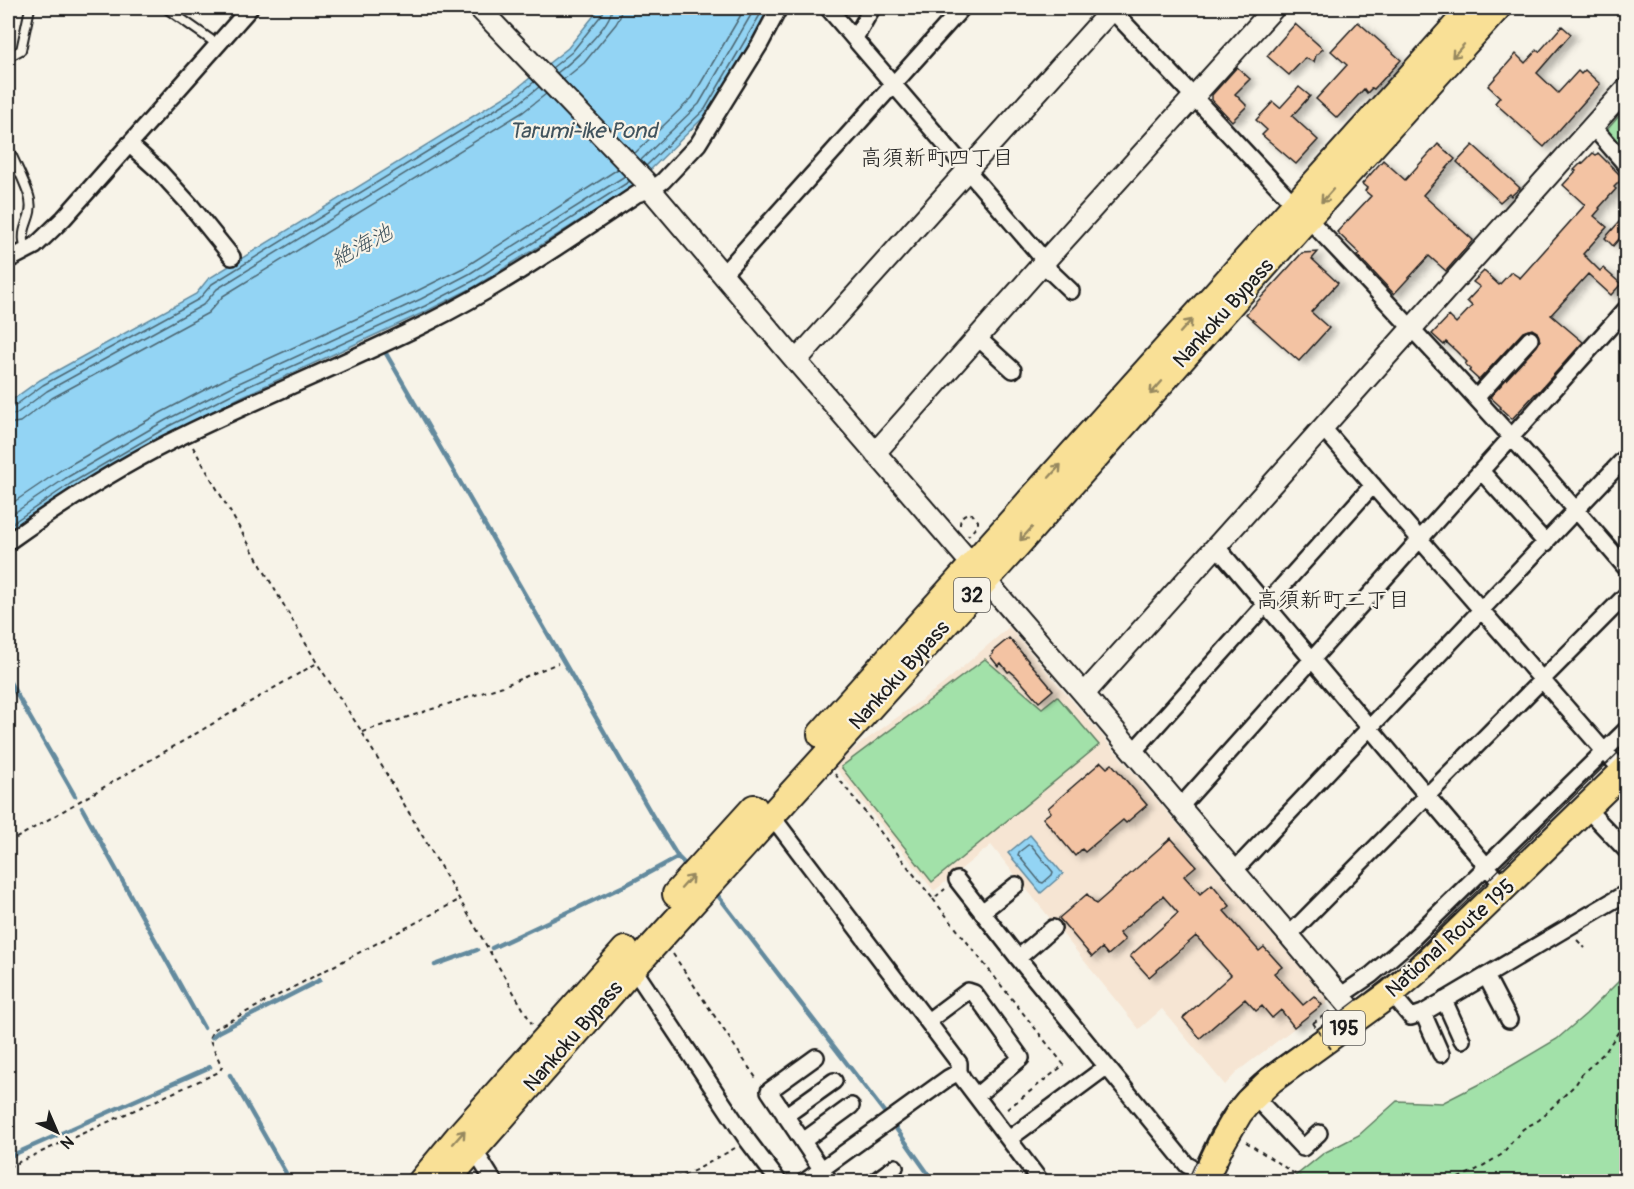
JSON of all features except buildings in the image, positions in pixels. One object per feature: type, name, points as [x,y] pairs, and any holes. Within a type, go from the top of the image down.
[{"type":"highway","name":"Nankoku Bypass","points":[[445,1182],[771,815],[978,572],[1301,211],[1472,8]]},
{"type":"highway","name":"Nankoku Bypass","points":[[1301,211],[1497,8]]},
{"type":"highway","name":"Nankoku Bypass","points":[[421,1182],[897,651],[978,572]]},
{"type":"highway","name":"National Route 195","points":[[1204,1178],[1228,1131],[1239,1113],[1254,1096],[1391,993],[1425,964],[1626,771]]},
{"type":"street","points":[[8,260],[35,246],[64,218],[250,8]]},
{"type":"street","points":[[479,8],[648,186],[1289,935],[1335,1003],[1359,1017]]},
{"type":"street","points":[[8,542],[98,482],[185,434],[387,342],[497,286],[648,186],[663,181],[698,144],[760,44],[779,8]]},
{"type":"street","points":[[828,8],[1045,261],[1050,271],[1071,291]]},
{"type":"street","points":[[855,38],[872,8]]},
{"type":"street","points":[[723,274],[963,8]]},
{"type":"street","points":[[796,361],[1112,8],[1412,328],[1512,437],[1626,568]]},
{"type":"street","points":[[875,453],[1274,8]]},
{"type":"street","points":[[1084,694],[1626,89]]},
{"type":"street","points":[[1593,127],[1626,165]]},
{"type":"street","points":[[129,144],[160,172],[232,257]]},
{"type":"street","points":[[1180,807],[1626,309]]},
{"type":"street","points":[[977,337],[1012,370]]},
{"type":"street","points":[[1476,398],[1530,339]]},
{"type":"street","points":[[1323,428],[1604,751],[1626,771]]},
{"type":"street","points":[[1234,871],[1626,458]]},
{"type":"street","points":[[1481,471],[1546,543]]},
{"type":"street","points":[[1133,752],[1373,485]]},
{"type":"street","points":[[1217,547],[1505,888]]},
{"type":"street","points":[[1289,935],[1626,595]]},
{"type":"street","points":[[1335,1003],[1406,945],[1626,730]]},
{"type":"street","points":[[1586,808],[1626,850]]},
{"type":"street","points":[[771,815],[959,1063],[959,1072],[1041,1182]]},
{"type":"street","points":[[957,880],[1186,1165],[1204,1178]]},
{"type":"street","points":[[982,912],[1016,885]]},
{"type":"street","points":[[1391,993],[1411,1017],[1423,1013],[1626,893]]},
{"type":"street","points":[[1018,958],[1053,928]]},
{"type":"street","points":[[633,968],[748,1141],[779,1182]]},
{"type":"street","points":[[1486,976],[1509,1020]]},
{"type":"street","points":[[928,1021],[968,991],[974,993],[1021,1058],[976,1096]]},
{"type":"street","points":[[1444,1000],[1462,1040]]},
{"type":"street","points":[[1423,1013],[1440,1054]]},
{"type":"street","points":[[816,1057],[768,1091],[826,1175]]},
{"type":"street","points":[[1009,1139],[1107,1067]]},
{"type":"street","points":[[804,1182],[826,1175],[948,1078],[959,1072]]},
{"type":"street","points":[[785,1116],[834,1081]]},
{"type":"street","points":[[1254,1096],[1303,1148],[1319,1133]]},
{"type":"street","points":[[803,1141],[851,1106]]},
{"type":"street","points":[[473,1148],[494,1182]]},
{"type":"street","points":[[874,1182],[895,1167]]},
{"type":"lane","points":[[8,57],[21,50],[30,8]]},
{"type":"lane","points":[[166,8],[217,44]]},
{"type":"lane","points":[[8,147],[30,198],[31,211],[22,239],[26,250]]},
{"type":"path","points":[[185,434],[317,663],[362,732],[537,1033],[546,1040]]},
{"type":"path","points":[[960,526],[962,517],[969,513],[972,514],[978,521],[973,531]]},
{"type":"path","points":[[8,843],[317,663]]},
{"type":"path","points":[[362,732],[503,686],[558,663]]},
{"type":"path","points":[[831,770],[933,898],[957,880]]},
{"type":"path","points":[[8,1167],[219,1072],[222,1067],[208,1038],[214,1029],[459,900]]},
{"type":"path","points":[[671,951],[764,1089],[768,1091]]},
{"type":"path","points":[[1331,1049],[1313,1023],[1335,1003]]},
{"type":"path","points":[[1450,1182],[1501,1155],[1523,1129],[1539,1120],[1576,1084],[1582,1074],[1606,1051],[1626,1020]]},
{"type":"path","points":[[1228,1131],[1307,1182]]},
{"type":"path","points":[[667,1182],[725,1155],[748,1141]]},
{"type":"shaded area","points":[[1009,627],[1327,999],[1326,1004],[1238,1071],[1225,1085],[1162,1009],[1139,1029],[991,845],[934,891],[835,767],[848,753],[942,685]]},
{"type":"green space","points":[[1626,108],[1626,154],[1606,131]]},
{"type":"green space","points":[[985,659],[1042,708],[1057,696],[1099,745],[932,882],[841,767]]},
{"type":"green space","points":[[1626,974],[1626,1104],[1622,1110],[1623,1146],[1618,1181],[1292,1181],[1324,1153],[1359,1135],[1397,1101],[1442,1103],[1489,1079],[1557,1039]]},
{"type":"water","name":"Tarumi-ike Pond","points":[[600,8],[771,8],[709,112],[633,187],[476,286],[172,432],[73,489],[8,533],[8,403],[40,380],[196,294],[208,279],[511,93],[568,48]]},
{"type":"water","points":[[1030,835],[1063,874],[1041,893],[1008,853]]},
{"type":"waterway","points":[[384,350],[655,820],[678,857],[685,864]]},
{"type":"waterway","points":[[8,679],[75,796]]},
{"type":"waterway","points":[[82,808],[204,1028]]},
{"type":"waterway","points":[[492,948],[624,886],[678,857]]},
{"type":"waterway","points":[[719,897],[885,1113],[934,1182]]},
{"type":"waterway","points":[[435,965],[477,950]]},
{"type":"waterway","points":[[212,1037],[320,980]]},
{"type":"waterway","points":[[8,1157],[210,1067]]},
{"type":"waterway","points":[[230,1075],[291,1182]]},
{"type":"tram line","points":[[1187,1182],[1217,1120],[1230,1101],[1248,1082],[1268,1064],[1347,1008],[1405,962],[1626,745]]},
{"type":"district","name":"高須新町四丁目","points":[[937,157]]},
{"type":"district","name":"高須新町二丁目","points":[[1333,599]]},
{"type":"water label","name":"絶海池","points":[[361,245]]}]
